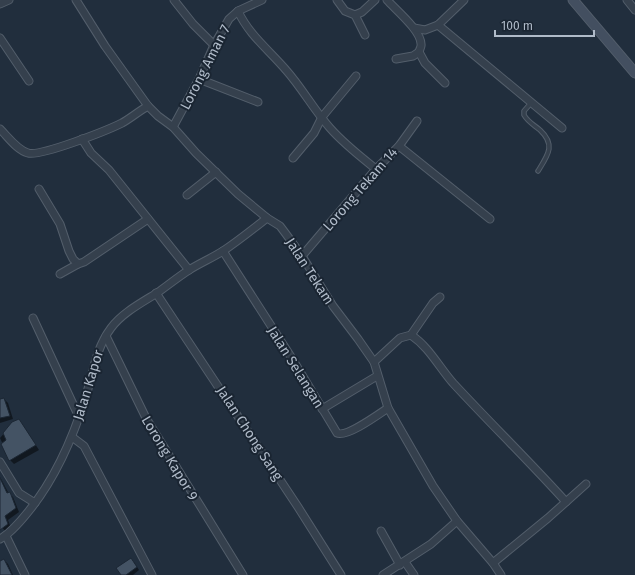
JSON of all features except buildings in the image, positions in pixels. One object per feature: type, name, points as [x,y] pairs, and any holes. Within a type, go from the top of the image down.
[{"type":"street","points":[[0,4],[9,0]]},
{"type":"street","name":"Jalan Tekam","points":[[76,0],[105,46],[148,106],[158,116],[173,127],[238,194],[267,218],[280,226],[302,256],[333,306],[374,362],[377,376],[388,408],[433,486],[457,521],[493,563],[501,575]]},
{"type":"street","points":[[174,0],[193,24],[214,45]]},
{"type":"street","name":"Lorong Aman 7","points":[[173,127],[199,79],[214,45],[229,19],[238,11],[262,0]]},
{"type":"street","points":[[337,0],[345,12],[355,15],[362,12],[375,0]]},
{"type":"street","points":[[387,0],[414,28],[422,47],[419,52],[413,56],[396,59]]},
{"type":"street","points":[[414,28],[425,30],[438,25],[464,0]]},
{"type":"street","points":[[574,0],[635,73]]},
{"type":"street","points":[[627,0],[635,10]]},
{"type":"street","points":[[238,11],[243,22],[292,77],[331,129],[361,158],[376,169]]},
{"type":"street","points":[[355,15],[365,35]]},
{"type":"street","points":[[438,25],[562,128]]},
{"type":"street","points":[[0,38],[29,81]]},
{"type":"street","points":[[419,52],[425,63],[445,82]]},
{"type":"street","points":[[293,158],[314,133],[322,117],[356,76]]},
{"type":"street","points":[[199,79],[258,102]]},
{"type":"street","points":[[0,129],[23,151],[32,154],[48,151],[122,122],[148,106]]},
{"type":"street","name":"Lorong Tekam 14","points":[[302,256],[376,169],[399,146],[417,121]]},
{"type":"street","points":[[82,138],[91,153],[109,170],[189,270]]},
{"type":"street","points":[[399,146],[490,219]]},
{"type":"street","points":[[188,195],[216,172]]},
{"type":"street","points":[[39,189],[60,224],[73,259],[78,264]]},
{"type":"street","name":"Jalan Kapor","points":[[3,538],[21,522],[36,503],[57,469],[72,438],[98,351],[112,326],[125,314],[189,270],[223,251],[267,218]]},
{"type":"street","points":[[60,274],[84,262],[148,219]]},
{"type":"street","name":"Jalan Selangan","points":[[223,251],[293,360],[334,430],[339,435],[349,432],[388,408]]},
{"type":"street","name":"Jalan Chong Sang","points":[[156,293],[298,507],[341,575]]},
{"type":"street","points":[[374,362],[400,338],[411,335],[440,297]]},
{"type":"street","points":[[33,318],[79,417]]},
{"type":"street","points":[[411,335],[428,349],[452,382],[532,464],[566,502]]},
{"type":"street","name":"Lorong Kapor 9","points":[[106,336],[146,418],[243,575]]},
{"type":"street","points":[[322,409],[377,376]]},
{"type":"street","points":[[72,438],[84,446],[152,575]]},
{"type":"street","points":[[0,462],[20,493],[36,503]]},
{"type":"street","points":[[493,563],[586,484]]},
{"type":"street","points":[[384,575],[403,564],[431,544],[457,521]]},
{"type":"street","points":[[381,531],[403,564],[414,575]]},
{"type":"street","points":[[3,538],[25,575]]},
{"type":"lane","points":[[532,103],[524,111],[524,115],[526,119],[541,130],[548,142],[549,150],[549,154],[538,171]]}]
